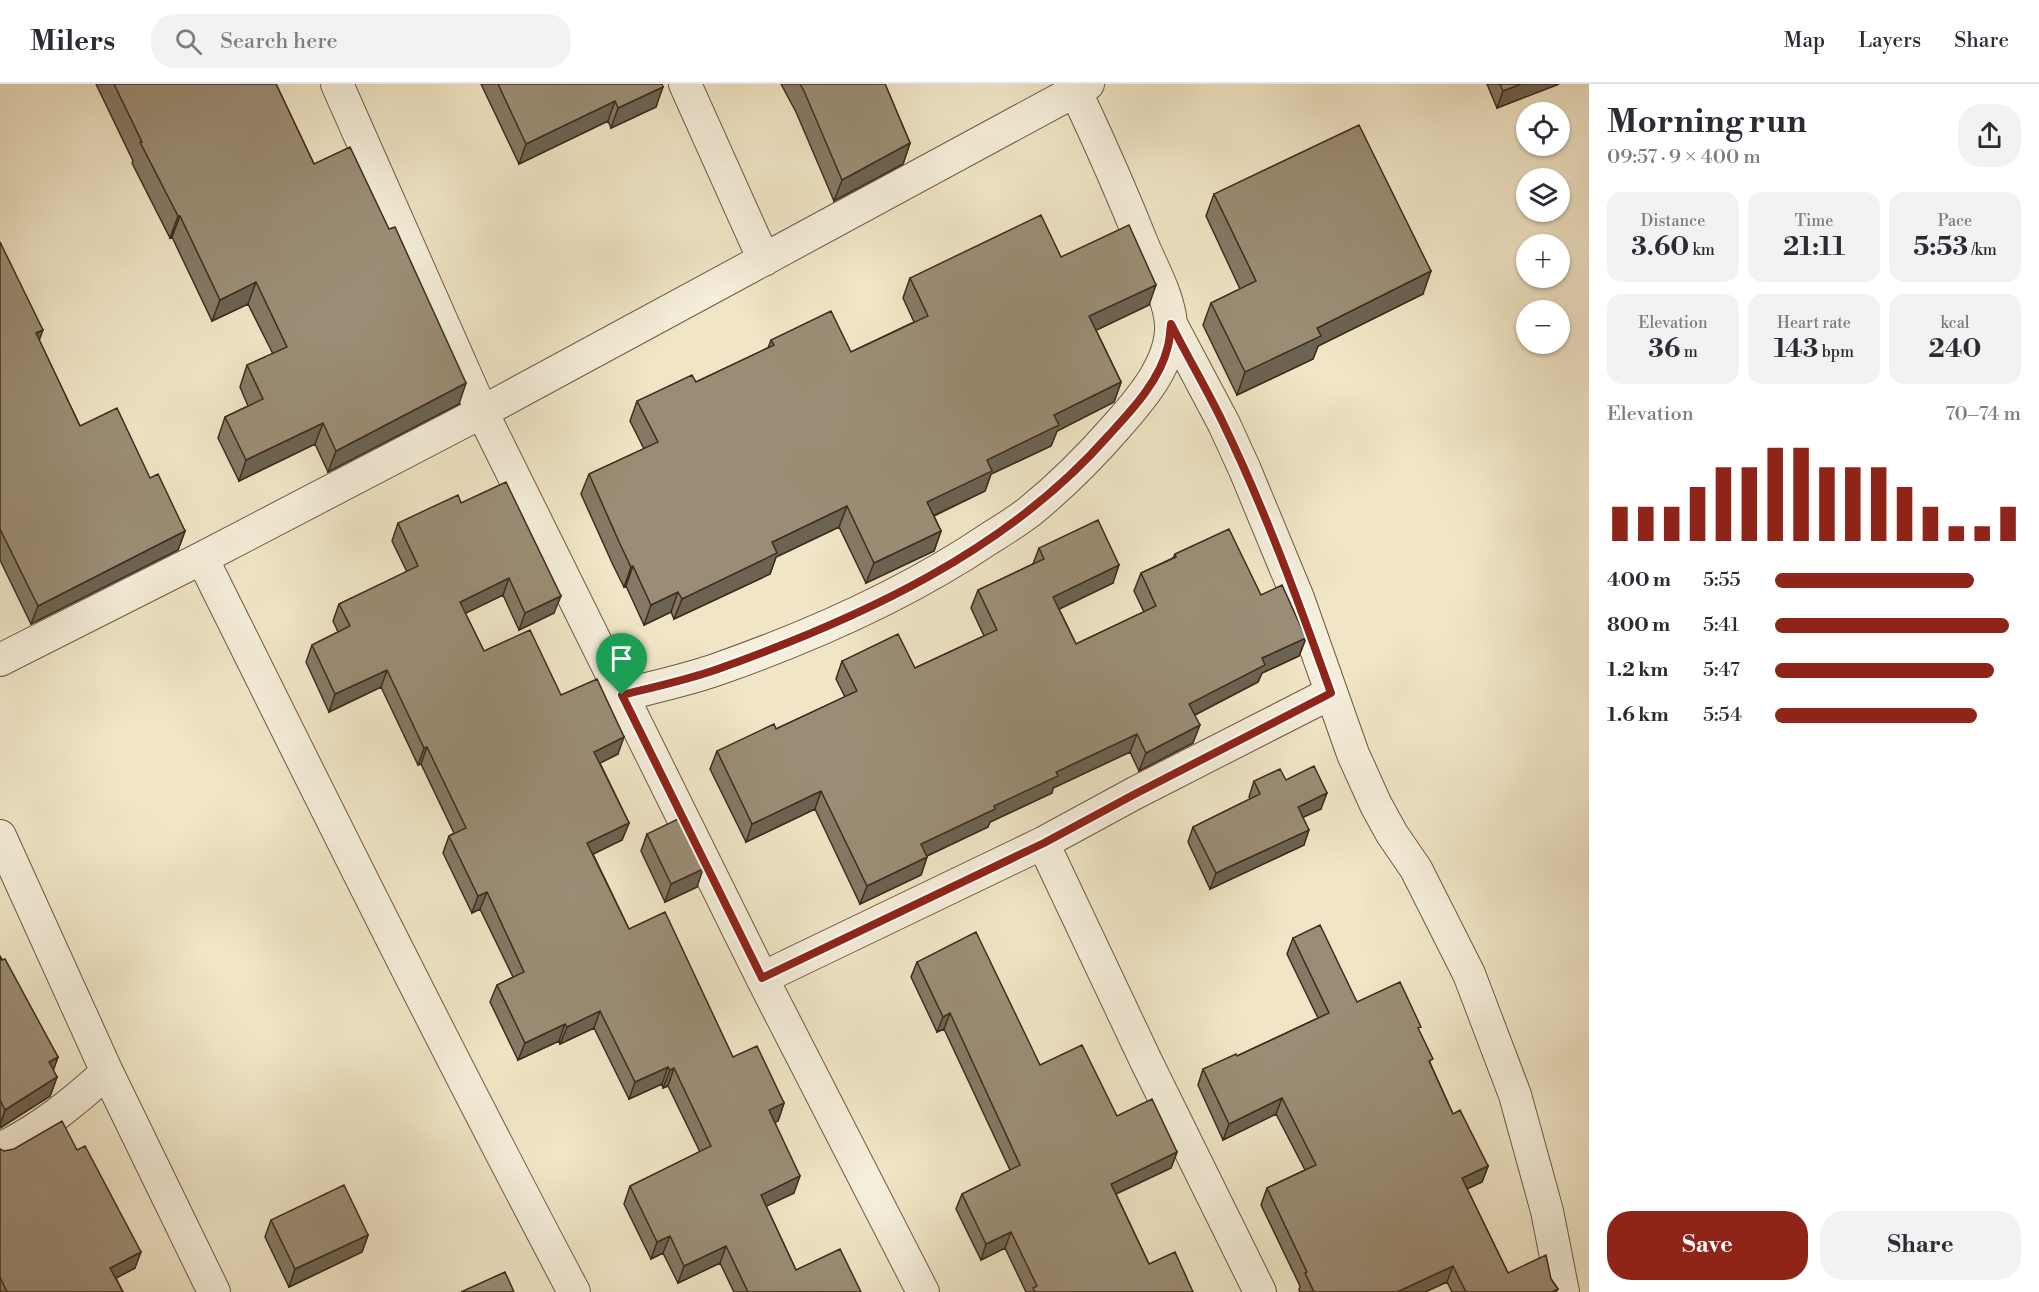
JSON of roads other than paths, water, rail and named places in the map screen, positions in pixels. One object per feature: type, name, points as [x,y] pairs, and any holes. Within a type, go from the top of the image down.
[{"type":"street","points":[[338,84],[482,412],[762,978],[923,1292]]},
{"type":"street","points":[[685,84],[764,260]]},
{"type":"street","points":[[0,660],[482,412],[1082,88],[1112,171],[1167,303],[1171,324],[1224,424],[1245,470],[1298,598],[1331,693],[1376,805],[1392,834],[1416,869],[1469,974],[1515,1095],[1547,1211],[1563,1292]]},
{"type":"street","points":[[622,695],[717,670],[805,635],[879,602],[964,556],[1028,512],[1090,457],[1135,406],[1156,375],[1168,347],[1171,324]]},
{"type":"street","points":[[202,558],[454,1062],[574,1292]]},
{"type":"street","points":[[762,978],[1044,843],[1145,788],[1331,693]]},
{"type":"street","points":[[0,836],[107,1072],[214,1292]]},
{"type":"street","points":[[1044,843],[1146,1061],[1260,1292]]},
{"type":"street","points":[[0,1149],[49,1120],[80,1097],[107,1072]]}]
